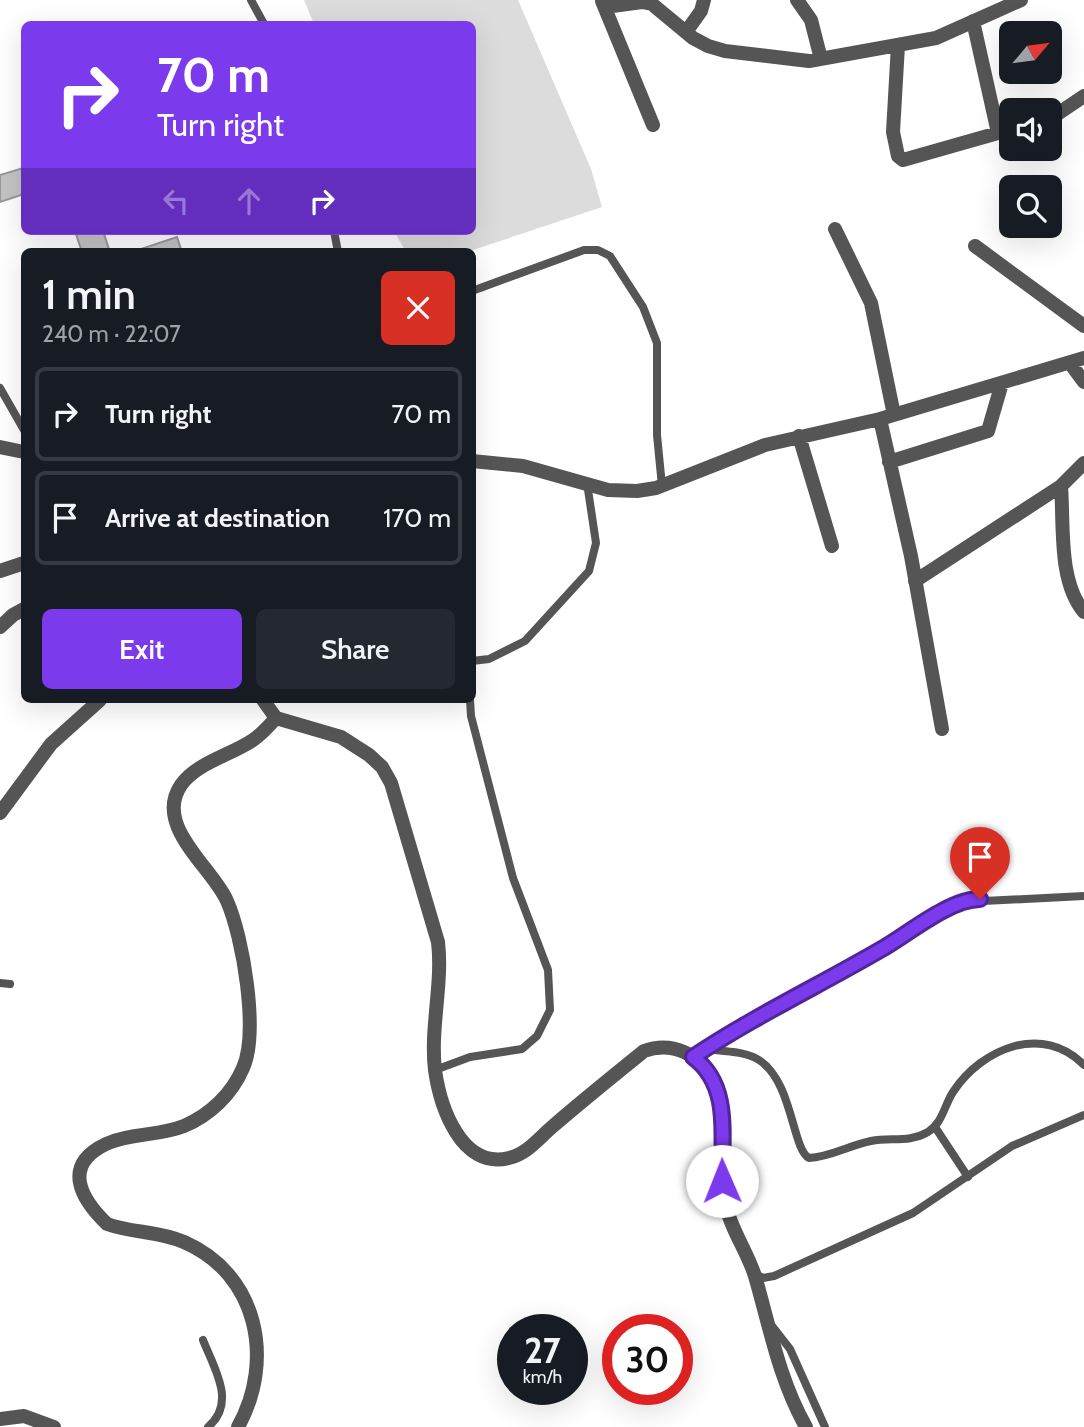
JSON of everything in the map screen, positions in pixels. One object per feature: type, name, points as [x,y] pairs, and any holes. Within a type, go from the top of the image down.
[{"type":"street","points":[[686,32],[701,11],[704,0]]},
{"type":"street","points":[[797,0],[811,20],[821,59]]},
{"type":"street","points":[[653,125],[603,4],[652,4],[708,46],[725,51],[809,61],[936,38],[1021,0]]},
{"type":"street","points":[[973,21],[999,110]]},
{"type":"street","points":[[898,45],[893,132],[898,156],[903,160],[917,158],[999,133]]},
{"type":"street","points":[[1062,111],[1084,96]]},
{"type":"street","points":[[835,229],[871,303],[887,417],[889,462],[915,581],[942,729]]},
{"type":"street","points":[[975,246],[1084,326]]},
{"type":"street","points":[[476,461],[523,466],[608,490],[637,491],[662,486],[765,445],[887,417],[1077,360],[1084,382]]},
{"type":"street","points":[[889,462],[988,430],[1002,383]]},
{"type":"street","points":[[799,436],[832,546]]},
{"type":"street","points":[[0,447],[21,451]]},
{"type":"street","points":[[915,581],[1061,486],[1084,463]]},
{"type":"street","points":[[1061,486],[1069,582],[1074,599],[1084,612]]},
{"type":"street","points":[[0,571],[21,564]]},
{"type":"street","points":[[0,626],[21,611]]},
{"type":"street","points":[[0,813],[51,744],[97,703]]},
{"type":"street","points":[[265,703],[276,718],[341,737],[369,755],[391,783],[438,942],[440,961],[435,1070],[442,1105],[456,1133],[484,1156],[499,1160],[522,1152],[643,1051],[657,1046],[699,1053],[722,1097],[722,1181],[726,1206],[754,1273],[779,1368],[806,1427]]},
{"type":"street","points":[[238,1427],[253,1394],[257,1361],[258,1336],[246,1296],[224,1270],[192,1246],[162,1233],[128,1230],[107,1224],[85,1198],[78,1185],[78,1173],[93,1152],[107,1144],[163,1132],[207,1113],[225,1098],[239,1077],[250,1043],[245,977],[235,921],[222,891],[180,834],[175,798],[182,784],[195,773],[253,740],[276,718]]},
{"type":"street","points":[[0,1419],[24,1416],[54,1427]]},
{"type":"lane","points":[[251,0],[262,21]]},
{"type":"lane","points":[[476,290],[584,250],[598,250],[610,256],[643,307],[657,342],[657,423],[662,486]]},
{"type":"lane","points":[[0,388],[21,425]]},
{"type":"lane","points":[[476,661],[489,659],[524,641],[589,571],[596,543],[587,483]]},
{"type":"lane","points":[[435,1070],[470,1057],[522,1049],[537,1036],[550,1010],[548,970],[513,878],[471,716],[470,703]]},
{"type":"lane","points":[[699,1053],[744,1024],[881,950],[949,908],[971,899],[1019,901],[1084,896]]},
{"type":"lane","points":[[0,983],[10,984]]},
{"type":"lane","points":[[699,1053],[750,1056],[766,1066],[787,1097],[800,1150],[809,1158],[870,1141],[911,1139],[935,1127],[952,1093],[968,1074],[1012,1044],[1030,1041],[1063,1049],[1084,1065]]},
{"type":"lane","points":[[754,1273],[763,1278],[790,1270],[913,1213],[1021,1141],[1084,1115]]},
{"type":"lane","points":[[935,1127],[968,1177]]},
{"type":"lane","points":[[765,1319],[790,1349],[825,1427]]},
{"type":"lane","points":[[203,1340],[224,1402],[220,1414],[208,1427]]},
{"type":"shaded area","points":[[304,0],[518,0],[591,169],[602,207],[476,249],[404,248],[396,235],[476,235],[476,21],[313,21]]},
{"type":"building","points":[[21,169],[21,195],[0,202],[0,175]]},
{"type":"building","points":[[76,235],[104,235],[109,248],[81,248]]},
{"type":"building","points":[[177,237],[181,248],[144,248]]},
{"type":"route","points":[[722,1181],[722,1097],[704,1065],[693,1057],[744,1024],[881,950],[949,908],[971,899],[980,899]]}]
